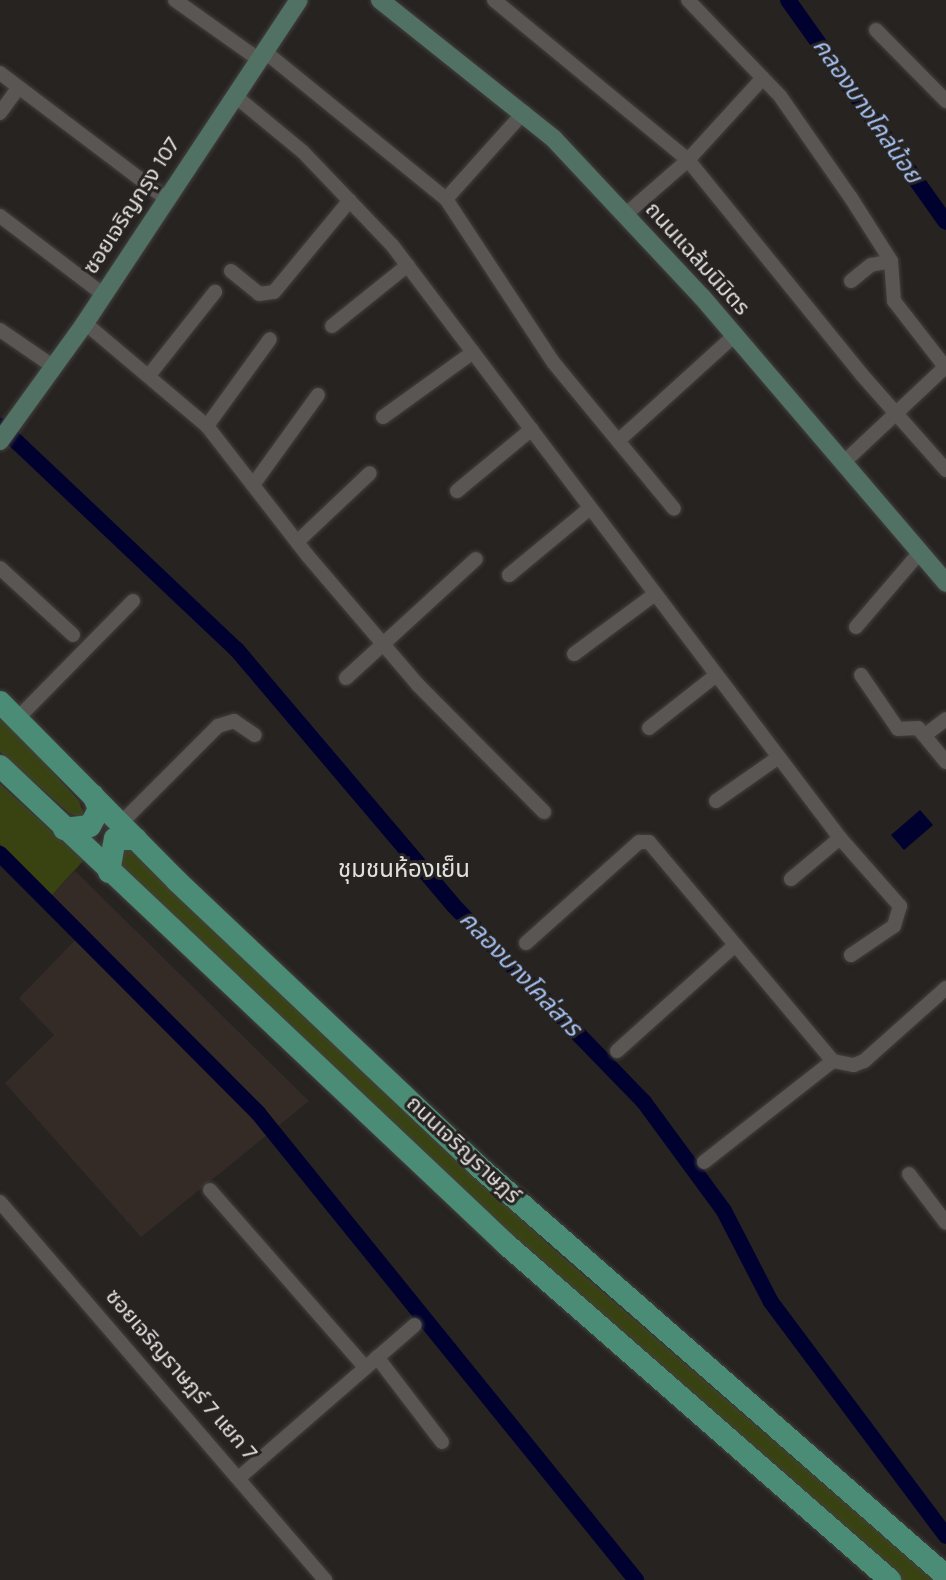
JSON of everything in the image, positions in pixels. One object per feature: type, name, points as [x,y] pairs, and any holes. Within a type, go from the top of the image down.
[{"type":"main road","name":"ถนนเจริญราษฎร์","points":[[0,702],[128,832],[542,1225],[946,1576]]},
{"type":"main road","name":"ถนนเจริญราษฎร์","points":[[0,766],[507,1245],[890,1580]]},
{"type":"main road","points":[[64,829],[90,826],[99,809],[93,795]]},
{"type":"main road","points":[[109,872],[115,839],[128,832]]},
{"type":"street","points":[[175,0],[261,55],[446,199],[553,362],[674,509]]},
{"type":"street","name":"ซอยเจริญกรุง 107","points":[[6,434],[104,295],[164,197],[299,0]]},
{"type":"street","name":"ถนนแฉล้มนิมิตร","points":[[380,0],[524,112],[625,215],[735,335],[946,583]]},
{"type":"street","points":[[494,0],[688,160],[896,414],[946,470]]},
{"type":"street","points":[[688,0],[763,78],[891,261],[894,301],[946,368],[844,462]]},
{"type":"street","points":[[876,30],[946,101]]},
{"type":"street","points":[[0,73],[164,197]]},
{"type":"street","points":[[625,215],[688,160],[763,78]]},
{"type":"street","points":[[0,113],[18,88]]},
{"type":"street","points":[[234,95],[303,152],[408,265],[776,759],[900,906],[894,926],[851,955]]},
{"type":"street","points":[[446,199],[524,112]]},
{"type":"street","points":[[231,271],[259,294],[274,292],[350,200]]},
{"type":"street","points":[[0,216],[104,295]]},
{"type":"street","points":[[851,281],[871,265],[891,261]]},
{"type":"street","points":[[332,326],[408,265]]},
{"type":"street","points":[[150,374],[215,292]]},
{"type":"street","points":[[85,323],[150,374],[207,426],[297,542],[418,685],[544,812]]},
{"type":"street","points":[[0,330],[54,367]]},
{"type":"street","points":[[618,441],[735,335]]},
{"type":"street","points":[[207,426],[270,339]]},
{"type":"street","points":[[383,417],[473,352]]},
{"type":"street","points":[[253,485],[318,395]]},
{"type":"street","points":[[457,491],[532,429]]},
{"type":"street","points":[[297,542],[370,473]]},
{"type":"street","points":[[509,575],[590,508]]},
{"type":"street","points":[[856,627],[920,552]]},
{"type":"street","points":[[346,678],[476,559]]},
{"type":"street","points":[[0,568],[73,635]]},
{"type":"street","points":[[574,654],[655,594]]},
{"type":"street","points":[[16,720],[133,601]]},
{"type":"street","points":[[861,675],[898,729],[918,728],[946,762]]},
{"type":"street","points":[[649,728],[715,676]]},
{"type":"street","points":[[925,735],[946,719]]},
{"type":"street","points":[[128,832],[218,726],[234,721],[255,735]]},
{"type":"street","points":[[716,801],[776,759]]},
{"type":"street","points":[[791,879],[840,838]]},
{"type":"street","points":[[526,943],[639,842],[649,842],[833,1061]]},
{"type":"street","points":[[617,1051],[735,945]]},
{"type":"street","points":[[704,1162],[833,1061],[864,1061],[946,988]]},
{"type":"street","points":[[909,1174],[946,1223]]},
{"type":"street","points":[[210,1190],[365,1367]]},
{"type":"street","name":"ซอยเจริญราษฎร์ 7 แยก 7","points":[[0,1202],[241,1476],[325,1580]]},
{"type":"street","points":[[241,1476],[415,1325]]},
{"type":"street","points":[[377,1357],[442,1442]]},
{"type":"shaded area","points":[[75,871],[309,1101],[141,1237],[5,1083],[54,1035],[19,998],[84,931],[50,897]]},
{"type":"green space","points":[[0,714],[79,801],[86,820],[69,813],[0,752]]},
{"type":"green space","points":[[0,784],[84,860],[50,897],[0,844]]},
{"type":"green space","points":[[115,847],[134,852],[550,1246],[934,1580],[901,1580],[644,1359],[122,868]]},
{"type":"water","points":[[920,810],[933,825],[904,850],[891,835]]},
{"type":"waterway","name":"คลองบางโคล่น้อย","points":[[788,0],[946,222]]},
{"type":"waterway","name":"คลองบางโคล่สาร","points":[[0,426],[237,650],[454,906],[644,1102],[724,1211],[771,1302],[946,1536]]},
{"type":"waterway","points":[[0,854],[258,1113],[636,1580]]},
{"type":"district","name":"ชุมชนห้องเย็น","points":[[404,870]]}]
